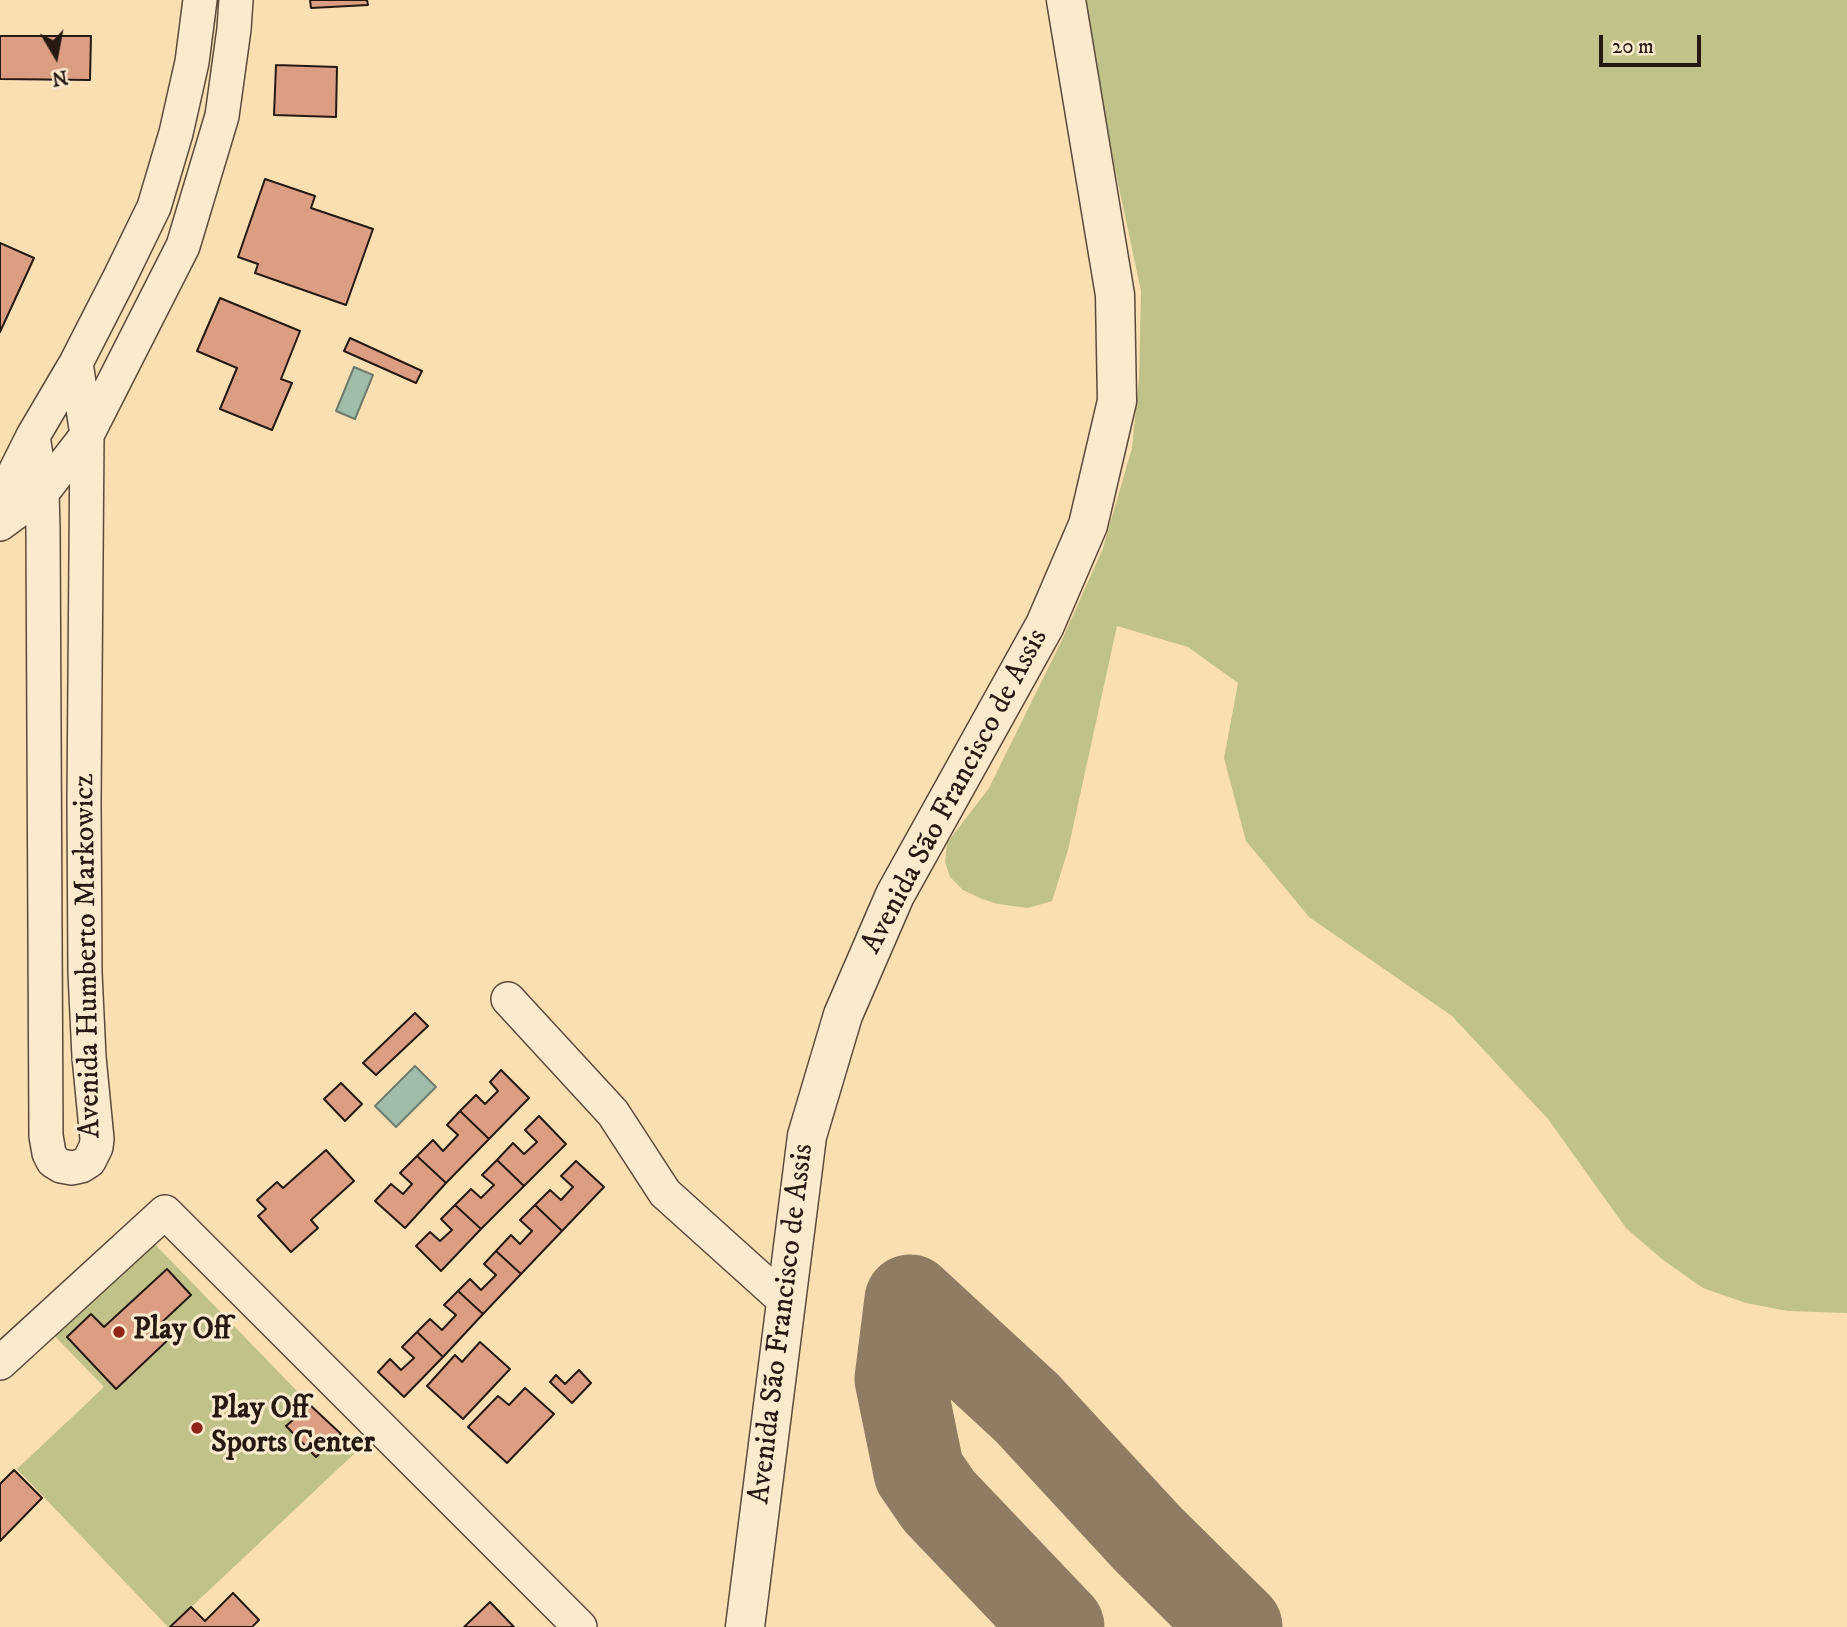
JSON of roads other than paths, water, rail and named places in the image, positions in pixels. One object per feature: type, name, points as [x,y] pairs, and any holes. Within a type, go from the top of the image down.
[{"type":"street","points":[[0,502],[33,436],[76,363],[154,207],[176,132],[189,74],[200,0]]},
{"type":"street","points":[[0,524],[42,493],[87,435],[183,246],[222,116],[236,0]]},
{"type":"street","name":"Avenida São Francisco de Assis","points":[[745,1627],[807,1136],[843,1015],[895,895],[1045,625],[1088,525],[1117,401],[1115,295],[1066,0]]},
{"type":"street","name":"Avenida Humberto Markowicz","points":[[33,436],[42,493],[46,1136],[53,1161],[72,1168],[89,1161],[97,1139],[85,973],[87,435],[76,363]]},
{"type":"street","points":[[508,999],[613,1113],[665,1193],[786,1302]]},
{"type":"street","points":[[0,1363],[165,1212],[580,1627]]},
{"type":"place","name":"Play Off","points":[[119,1332]]},
{"type":"place","name":"Play Off Sports Center","points":[[197,1428]]}]
